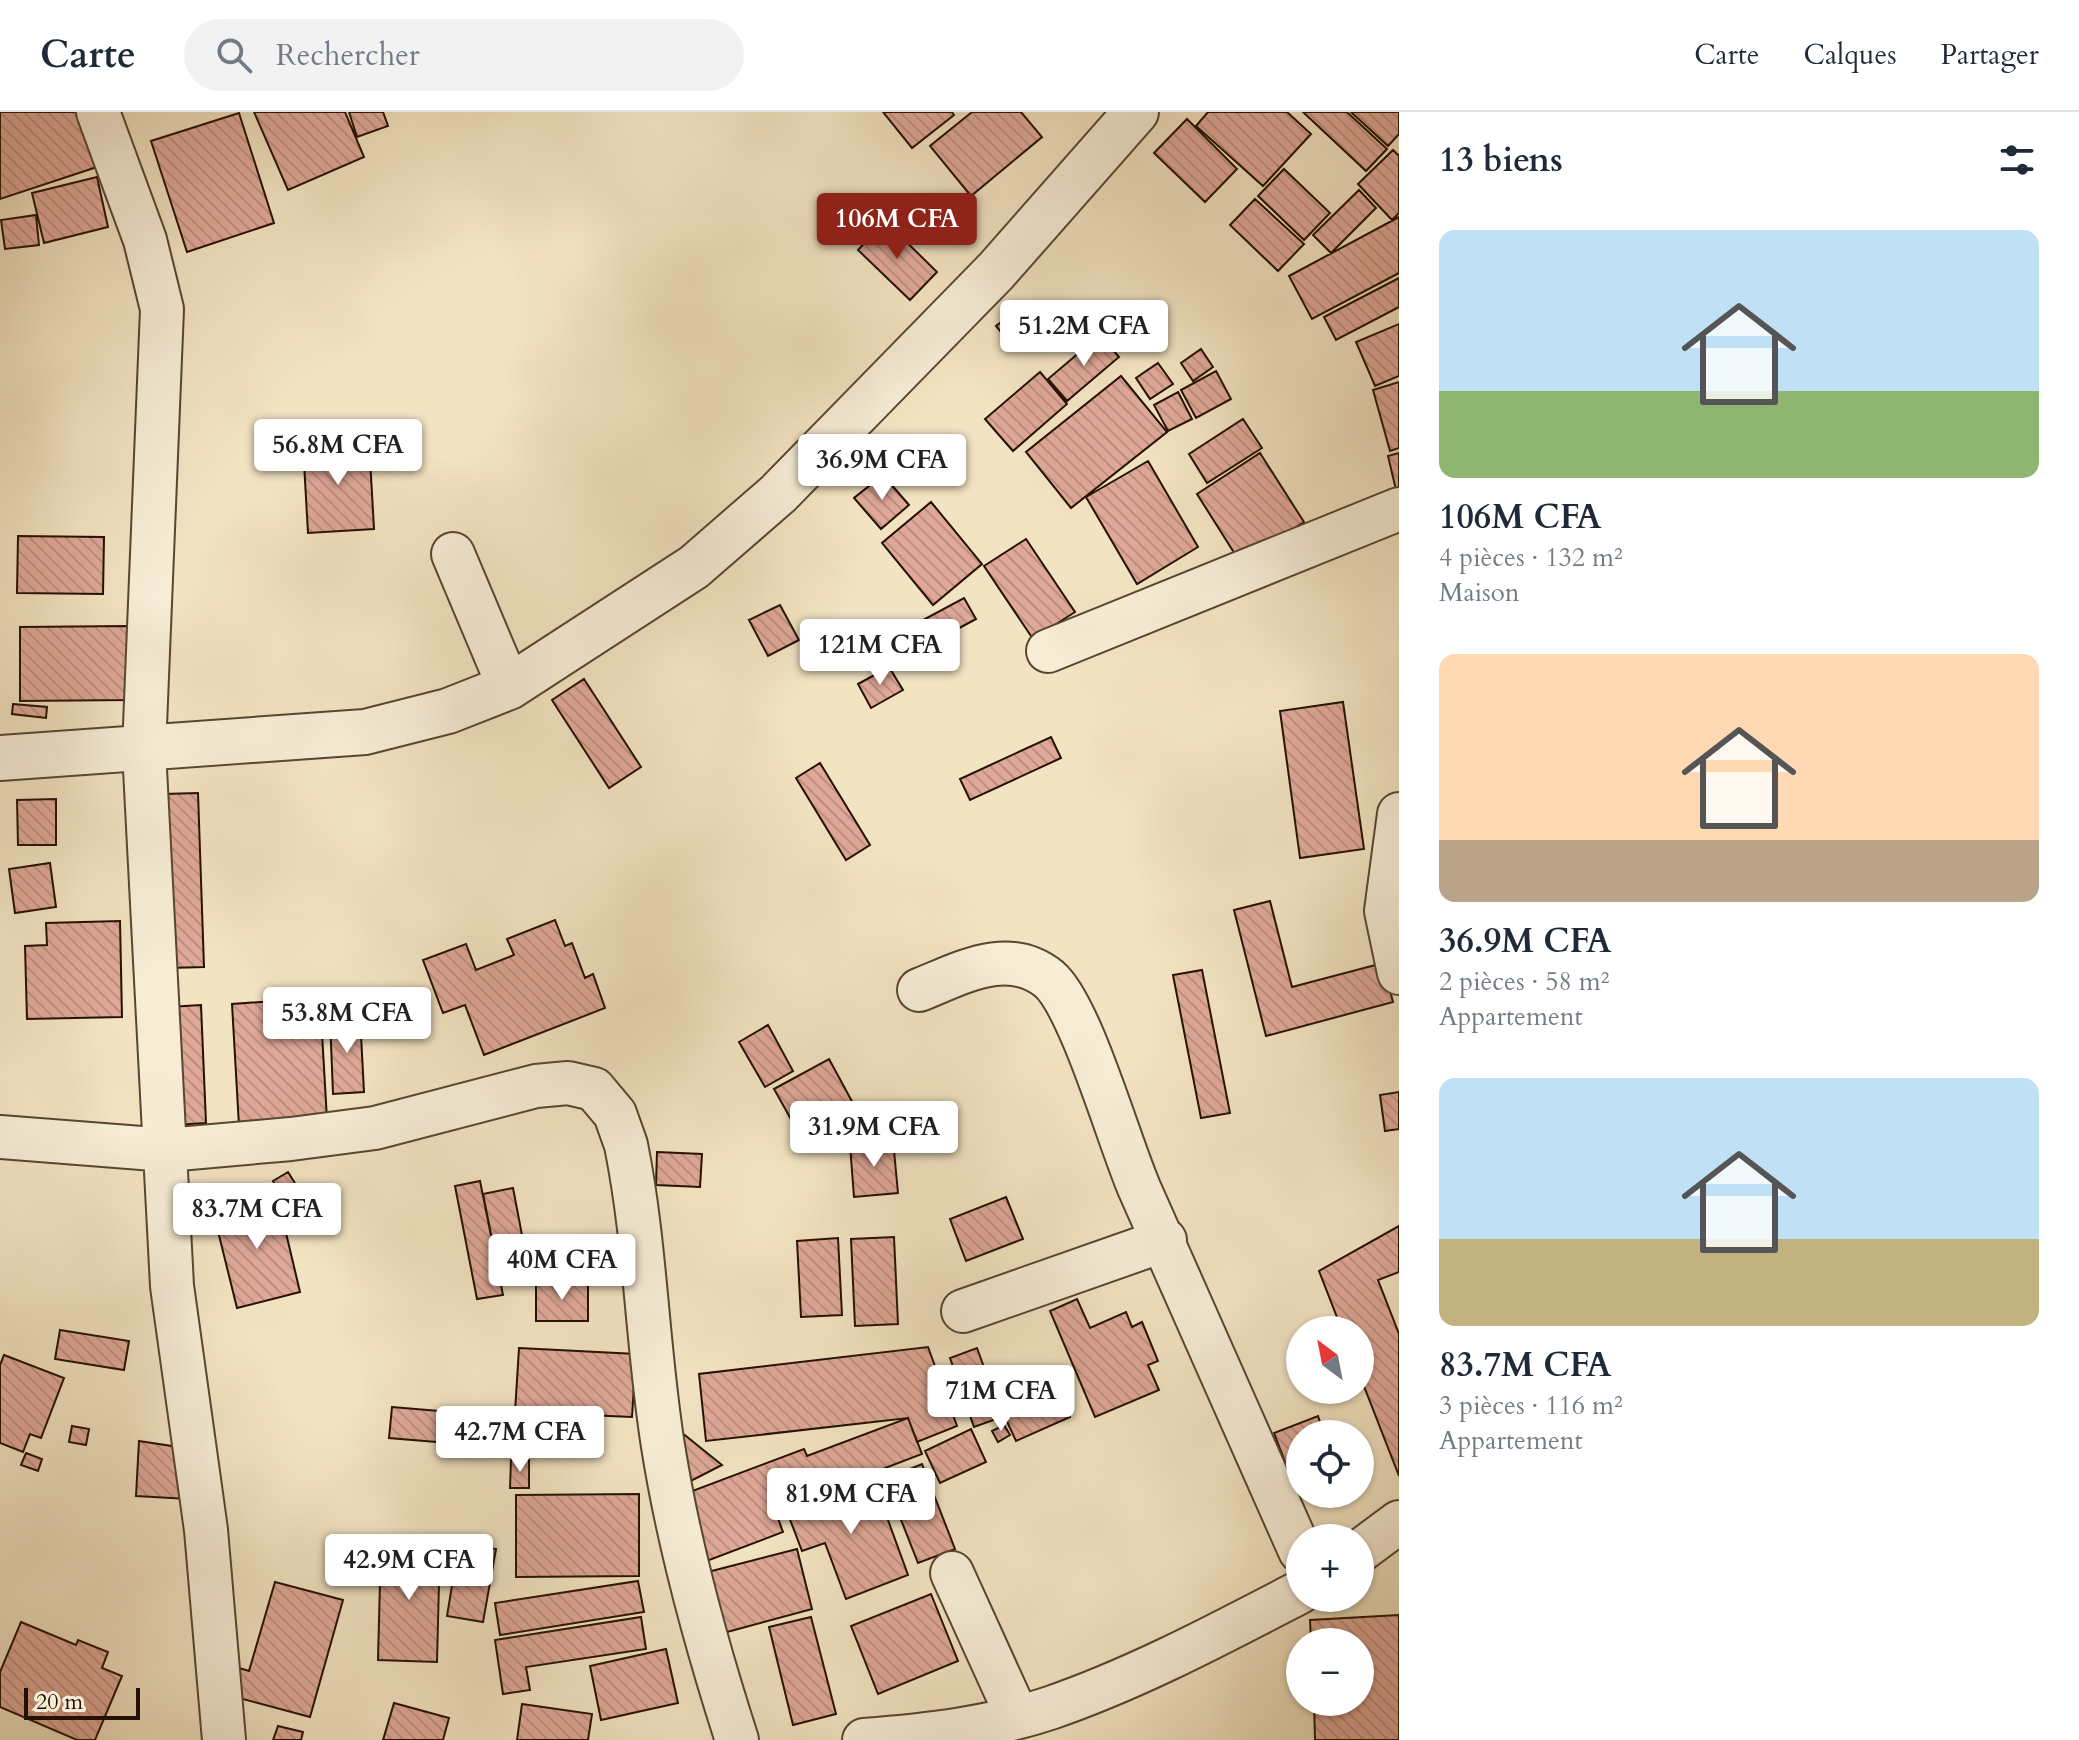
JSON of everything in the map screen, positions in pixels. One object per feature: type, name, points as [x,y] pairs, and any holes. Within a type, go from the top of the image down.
[{"type":"street","points":[[98,112],[145,240],[162,309],[144,750],[172,1286],[205,1516],[224,1740]]},
{"type":"street","points":[[0,758],[365,732],[448,711],[509,687],[694,567],[778,494],[996,271],[1133,113]]},
{"type":"street","points":[[1048,651],[1399,509]]},
{"type":"street","points":[[453,554],[509,687]]},
{"type":"street","points":[[1399,814],[1386,911],[1399,973]]},
{"type":"street","points":[[919,990],[980,966],[1015,961],[1050,980],[1075,1018],[1141,1191],[1288,1524]]},
{"type":"street","points":[[4,1149],[167,1150],[375,1128],[536,1086],[568,1083],[594,1089],[615,1114],[626,1145],[663,1444],[674,1504],[704,1639],[737,1740]]},
{"type":"street","points":[[963,1311],[1165,1240]]},
{"type":"street","points":[[1374,1541],[1399,1522]]},
{"type":"street","points":[[952,1573],[1017,1716]]},
{"type":"street","points":[[864,1740],[942,1733],[1048,1708],[1108,1685],[1216,1636],[1286,1599]]},
{"type":"building","points":[[0,112],[89,112],[106,164],[0,199]]},
{"type":"building","points":[[254,112],[345,112],[364,157],[288,190]]},
{"type":"building","points":[[349,112],[383,112],[388,126],[357,137]]},
{"type":"building","points":[[883,112],[952,112],[954,115],[912,148]]},
{"type":"building","points":[[972,112],[1021,112],[1042,137],[971,196],[930,146]]},
{"type":"building","points":[[1208,112],[1287,112],[1311,134],[1263,186],[1196,126]]},
{"type":"building","points":[[1303,112],[1347,112],[1387,149],[1366,171]]},
{"type":"building","points":[[1351,112],[1399,112],[1399,134],[1388,146]]},
{"type":"building","points":[[239,113],[274,223],[187,252],[151,141]]},
{"type":"building","points":[[1187,119],[1237,169],[1205,202],[1154,153]]},
{"type":"building","points":[[1393,150],[1399,156],[1399,213],[1392,220],[1358,184]]},
{"type":"building","points":[[1284,169],[1330,213],[1304,240],[1258,196]]},
{"type":"building","points":[[97,177],[108,227],[44,243],[32,193]]},
{"type":"building","points":[[1359,190],[1376,208],[1331,253],[1313,235]]},
{"type":"building","points":[[1255,199],[1304,244],[1278,271],[1230,225]]},
{"type":"building","points":[[36,215],[39,245],[5,249],[1,220]]},
{"type":"building","points":[[1399,217],[1399,273],[1312,319],[1289,276]]},
{"type":"building","points":[[885,221],[937,272],[910,300],[858,250]]},
{"type":"building","points":[[1399,278],[1399,307],[1336,340],[1324,317]]},
{"type":"building","points":[[1020,308],[1037,329],[1014,348],[996,326]]},
{"type":"building","points":[[1399,324],[1399,376],[1375,386],[1356,342]]},
{"type":"building","points":[[1100,335],[1119,357],[1067,401],[1048,379]]},
{"type":"building","points":[[1201,349],[1213,367],[1193,381],[1181,363]]},
{"type":"building","points":[[1158,363],[1173,384],[1150,399],[1136,378]]},
{"type":"building","points":[[1216,371],[1231,399],[1196,418],[1181,390]]},
{"type":"building","points":[[1040,372],[1067,404],[1013,451],[985,419]]},
{"type":"building","points":[[1121,376],[1167,432],[1071,508],[1026,452]]},
{"type":"building","points":[[1399,382],[1399,448],[1390,451],[1373,390]]},
{"type":"building","points":[[1178,392],[1192,419],[1168,431],[1154,405]]},
{"type":"building","points":[[1243,419],[1262,448],[1207,483],[1189,454]]},
{"type":"building","points":[[369,441],[374,529],[308,533],[303,445]]},
{"type":"building","points":[[1260,453],[1304,522],[1240,562],[1197,494]]},
{"type":"building","points":[[1399,453],[1399,489],[1396,490],[1388,456]]},
{"type":"building","points":[[1148,461],[1198,547],[1137,584],[1086,497]]},
{"type":"building","points":[[883,475],[909,505],[881,529],[854,498]]},
{"type":"building","points":[[931,502],[982,564],[933,605],[882,543]]},
{"type":"building","points":[[18,536],[104,537],[103,594],[17,593]]},
{"type":"building","points":[[1026,539],[1075,612],[1033,639],[984,566]]},
{"type":"building","points":[[964,598],[976,619],[893,664],[882,642]]},
{"type":"building","points":[[780,605],[799,640],[768,656],[749,620]]},
{"type":"building","points":[[128,626],[128,700],[20,701],[20,627]]},
{"type":"building","points":[[889,667],[903,690],[871,708],[858,684]]},
{"type":"building","points":[[584,679],[641,767],[609,788],[552,700]]},
{"type":"building","points":[[1343,702],[1364,849],[1300,858],[1280,711]]},
{"type":"building","points":[[13,704],[47,707],[46,718],[12,714]]},
{"type":"building","points":[[1051,737],[1061,758],[970,800],[960,779]]},
{"type":"building","points":[[820,763],[870,845],[846,860],[796,778]]},
{"type":"building","points":[[198,793],[204,967],[169,968],[163,794]]},
{"type":"building","points":[[56,799],[56,845],[18,845],[17,800]]},
{"type":"building","points":[[50,863],[56,907],[15,913],[9,869]]},
{"type":"building","points":[[1270,901],[1292,987],[1383,963],[1393,1002],[1266,1036],[1234,910]]},
{"type":"building","points":[[555,920],[565,946],[572,943],[585,978],[593,974],[605,1008],[484,1055],[465,1005],[443,1013],[423,960],[466,944],[476,970],[514,955],[507,939]]},
{"type":"building","points":[[120,921],[122,1017],[27,1019],[25,946],[47,945],[46,923]]},
{"type":"building","points":[[1202,970],[1230,1113],[1201,1118],[1173,975]]},
{"type":"building","points":[[320,998],[327,1120],[239,1126],[232,1004]]},
{"type":"building","points":[[201,1005],[206,1123],[174,1125],[168,1007]]},
{"type":"building","points":[[360,1016],[364,1092],[333,1094],[330,1018]]},
{"type":"building","points":[[768,1025],[793,1071],[765,1087],[739,1042]]},
{"type":"building","points":[[829,1059],[855,1107],[838,1117],[848,1135],[823,1148],[813,1130],[801,1137],[774,1089]]},
{"type":"building","points":[[1399,1092],[1399,1129],[1385,1131],[1380,1095]]},
{"type":"building","points":[[889,1120],[890,1133],[871,1135],[871,1122]]},
{"type":"building","points":[[893,1140],[898,1193],[854,1197],[850,1145]]},
{"type":"building","points":[[657,1152],[702,1154],[700,1187],[656,1185]]},
{"type":"building","points":[[288,1172],[301,1193],[286,1202],[273,1181]]},
{"type":"building","points":[[480,1181],[503,1295],[477,1299],[455,1186]]},
{"type":"building","points":[[513,1188],[530,1277],[501,1284],[483,1194]]},
{"type":"building","points":[[277,1195],[300,1292],[237,1308],[213,1211]]},
{"type":"building","points":[[1006,1197],[1023,1239],[966,1261],[950,1219]]},
{"type":"building","points":[[1399,1226],[1399,1272],[1378,1280],[1399,1334],[1399,1476],[1371,1404],[1374,1404],[1374,1316],[1337,1316],[1319,1271]]},
{"type":"building","points":[[894,1237],[898,1324],[855,1326],[851,1239]]},
{"type":"building","points":[[838,1238],[842,1315],[801,1317],[797,1241]]},
{"type":"building","points":[[536,1283],[588,1283],[588,1321],[536,1321]]},
{"type":"building","points":[[1077,1299],[1090,1328],[1126,1312],[1132,1327],[1142,1322],[1158,1361],[1148,1365],[1159,1390],[1095,1417],[1050,1311]]},
{"type":"building","points":[[60,1330],[129,1341],[124,1370],[55,1359]]},
{"type":"building","points":[[928,1347],[957,1426],[917,1442],[908,1418],[706,1441],[699,1374]]},
{"type":"building","points":[[519,1348],[636,1354],[632,1417],[515,1412]]},
{"type":"building","points":[[977,1348],[1002,1417],[974,1427],[950,1358]]},
{"type":"building","points":[[4,1355],[64,1378],[41,1438],[30,1434],[23,1452],[0,1443],[0,1365]]},
{"type":"building","points":[[1052,1379],[1070,1417],[1016,1441],[998,1402]]},
{"type":"building","points":[[392,1407],[511,1417],[508,1448],[389,1438]]},
{"type":"building","points":[[908,1418],[922,1454],[775,1510],[783,1532],[704,1562],[679,1496],[804,1449],[807,1456]]},
{"type":"building","points":[[1004,1425],[1010,1435],[998,1442],[992,1431]]},
{"type":"building","points":[[72,1426],[89,1429],[86,1445],[69,1442]]},
{"type":"building","points":[[676,1428],[722,1465],[681,1486]]},
{"type":"building","points":[[1286,1428],[1286,1464],[1274,1433]]},
{"type":"building","points":[[971,1429],[986,1462],[940,1483],[925,1451]]},
{"type":"building","points":[[139,1441],[178,1447],[188,1499],[136,1496]]},
{"type":"building","points":[[26,1453],[42,1459],[38,1471],[21,1465]]},
{"type":"building","points":[[511,1460],[529,1460],[529,1488],[510,1488]]},
{"type":"building","points":[[922,1464],[955,1549],[918,1563],[885,1479]]},
{"type":"building","points":[[872,1476],[908,1575],[846,1599],[825,1543],[802,1551],[786,1509]]},
{"type":"building","points":[[639,1494],[639,1576],[516,1577],[516,1495]]},
{"type":"building","points":[[381,1543],[440,1545],[437,1662],[378,1660]]},
{"type":"building","points":[[459,1543],[496,1549],[483,1622],[447,1616]]},
{"type":"building","points":[[797,1549],[812,1609],[716,1635],[700,1574]]},
{"type":"building","points":[[638,1581],[644,1612],[500,1635],[495,1603]]},
{"type":"building","points":[[275,1582],[343,1600],[310,1717],[228,1695],[236,1667],[249,1671]]},
{"type":"building","points":[[931,1594],[958,1661],[878,1694],[851,1626]]},
{"type":"building","points":[[1399,1615],[1399,1740],[1315,1740],[1314,1716],[1374,1716],[1374,1628],[1310,1628],[1310,1620]]},
{"type":"building","points":[[641,1617],[646,1649],[526,1667],[530,1690],[503,1694],[495,1640]]},
{"type":"building","points":[[811,1617],[836,1714],[793,1725],[769,1627]]},
{"type":"building","points":[[21,1622],[76,1645],[78,1640],[108,1652],[102,1668],[122,1676],[95,1740],[77,1740],[0,1707],[0,1672]]},
{"type":"building","points":[[666,1649],[678,1703],[601,1720],[590,1666]]},
{"type":"building","points":[[394,1703],[449,1718],[443,1740],[383,1740]]},
{"type":"building","points":[[522,1704],[592,1714],[588,1740],[517,1740]]},
{"type":"building","points":[[278,1726],[303,1732],[301,1740],[273,1740]]}]
